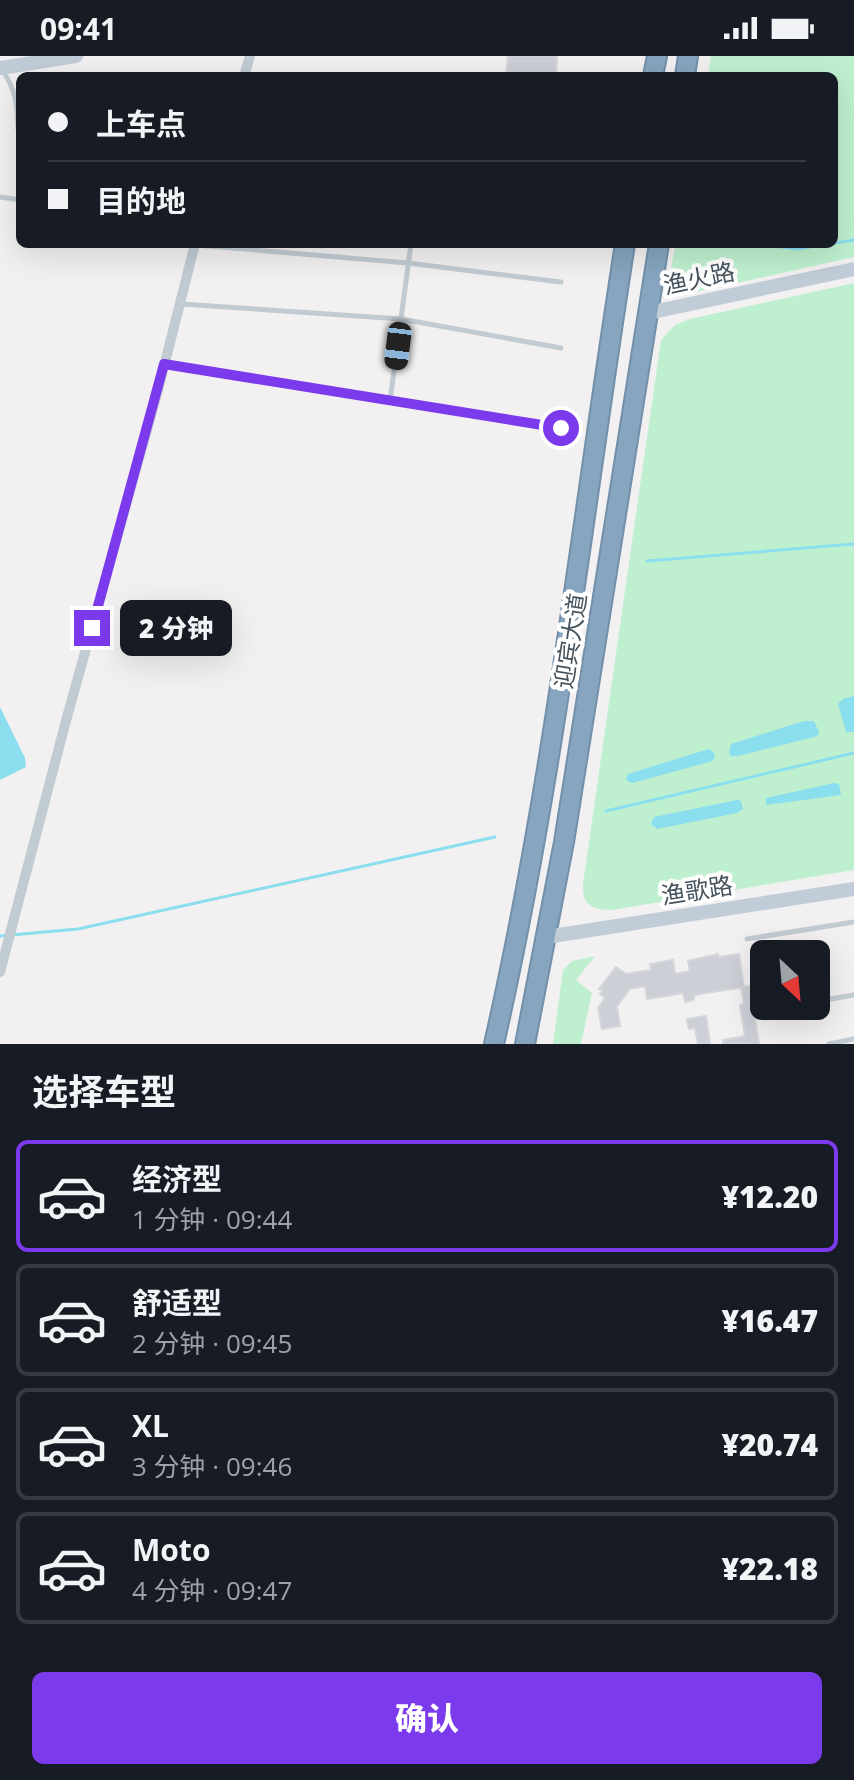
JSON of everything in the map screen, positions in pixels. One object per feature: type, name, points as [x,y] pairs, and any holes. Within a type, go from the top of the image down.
[{"type":"highway","name":"迎宾大道","points":[[494,1044],[518,938],[543,788],[624,248]]},
{"type":"highway","name":"迎宾大道","points":[[525,1044],[566,827],[658,248]]},
{"type":"street","points":[[1,68],[76,56]]},
{"type":"street","points":[[0,972],[194,248]]},
{"type":"street","name":"渔火路","points":[[648,313],[854,269]]},
{"type":"street","name":"渔歌路","points":[[546,937],[854,889]]},
{"type":"lane","points":[[1,68],[14,88],[16,107]]},
{"type":"lane","points":[[230,248],[408,263],[561,282]]},
{"type":"lane","points":[[390,401],[410,248]]},
{"type":"lane","points":[[179,304],[401,319],[561,348]]},
{"type":"lane","points":[[164,364],[561,428]]},
{"type":"lane","points":[[747,939],[854,922]]},
{"type":"lane","points":[[830,999],[854,995]]},
{"type":"lane","points":[[829,1044],[854,1039]]},
{"type":"green space","points":[[711,56],[854,56],[854,257],[687,294],[675,287],[671,274],[675,248],[838,248],[838,72],[709,72]]},
{"type":"green space","points":[[854,283],[854,870],[612,910],[594,907],[584,897],[583,884],[661,340],[675,325],[690,319]]},
{"type":"green space","points":[[595,956],[576,980],[592,993],[581,1044],[553,1044],[563,970],[572,961]]},
{"type":"water","points":[[854,696],[854,732],[846,732],[838,704]]},
{"type":"water","points":[[0,707],[25,758],[26,767],[0,780]]},
{"type":"water","points":[[804,721],[814,721],[818,736],[738,756],[729,753],[731,744]]},
{"type":"water","points":[[709,749],[715,754],[713,761],[632,783],[626,780],[628,774]]},
{"type":"water","points":[[839,784],[841,795],[766,805],[766,798]]},
{"type":"water","points":[[741,801],[743,809],[737,813],[657,829],[651,824],[654,817]]},
{"type":"building","points":[[508,56],[557,56],[556,72],[506,72]]},
{"type":"building","points":[[718,954],[718,957],[739,954],[744,987],[694,995],[694,1000],[685,1002],[683,993],[647,999],[645,986],[630,989],[617,1006],[620,1026],[602,1029],[598,1008],[605,998],[599,989],[616,967],[626,974],[651,970],[650,964],[673,960],[675,974],[690,971],[688,961]]},
{"type":"building","points":[[750,986],[750,1020],[755,1020],[759,1044],[723,1044],[723,1040],[745,1036],[740,1005],[744,1004],[741,987]]},
{"type":"building","points":[[706,1016],[710,1044],[698,1044],[695,1028],[689,1029],[687,1019]]},
{"type":"waterway","points":[[838,243],[854,240]]},
{"type":"waterway","points":[[789,248],[803,248]]},
{"type":"waterway","points":[[647,561],[854,544]]},
{"type":"waterway","points":[[606,811],[854,753]]},
{"type":"waterway","points":[[0,936],[78,929],[495,837]]},
{"type":"route","points":[[92,628],[164,364],[561,428]]}]
